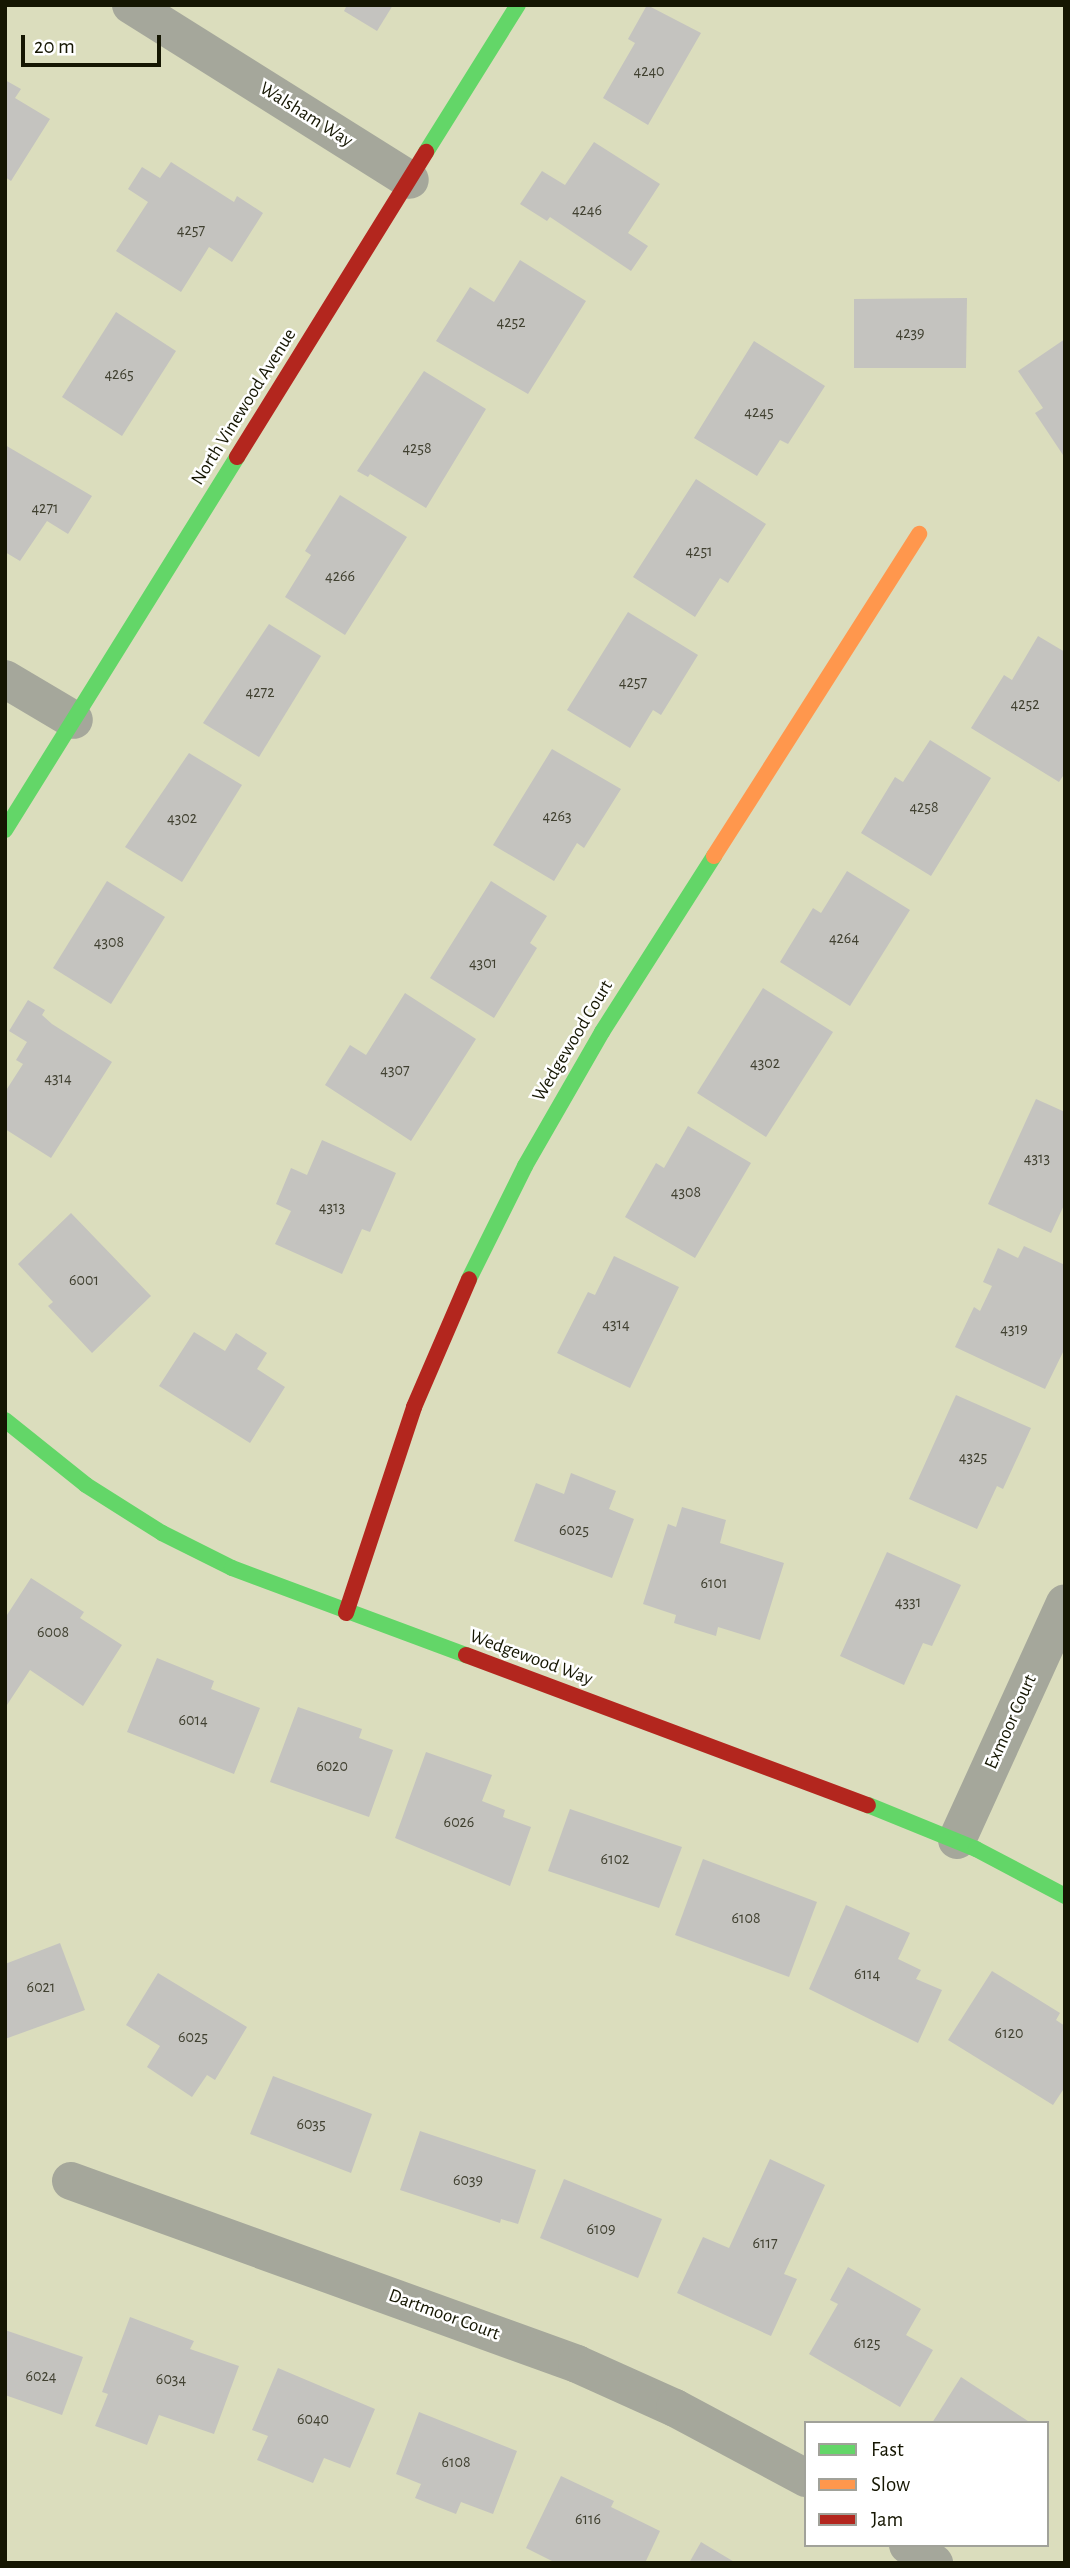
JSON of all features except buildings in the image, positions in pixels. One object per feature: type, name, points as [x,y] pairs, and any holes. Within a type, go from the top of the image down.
[{"type":"street","name":"Walsham Way","points":[[131,5],[410,180]]},
{"type":"street","name":"North Vinewood Avenue","points":[[5,830],[518,5]]},
{"type":"street","name":"Wedgewood Court","points":[[346,1613],[414,1407],[456,1304],[525,1166],[602,1031],[919,534]]},
{"type":"street","points":[[5,679],[74,720]]},
{"type":"street","name":"Wedgewood Way","points":[[5,1420],[86,1485],[162,1533],[232,1568],[957,1840],[1065,1896]]},
{"type":"street","name":"Exmoor Court","points":[[957,1840],[1065,1603]]},
{"type":"street","name":"Dartmoor Court","points":[[71,2180],[578,2364],[675,2408],[804,2476]]},
{"type":"street","points":[[911,2547],[934,2563]]},
{"type":"traffic: fast","points":[[426,152],[518,5]]},
{"type":"traffic: fast","points":[[5,830],[237,457]]},
{"type":"traffic: fast","points":[[469,1279],[525,1166],[602,1032],[714,856]]},
{"type":"traffic: fast","points":[[5,1420],[86,1485],[162,1533],[232,1568],[466,1655]]},
{"type":"traffic: fast","points":[[868,1805],[976,1849],[1065,1896]]},
{"type":"traffic: slow","points":[[714,856],[919,534]]},
{"type":"traffic: jam","points":[[237,457],[426,152]]},
{"type":"traffic: jam","points":[[346,1613],[414,1407],[469,1279]]},
{"type":"traffic: jam","points":[[466,1655],[868,1805]]}]
